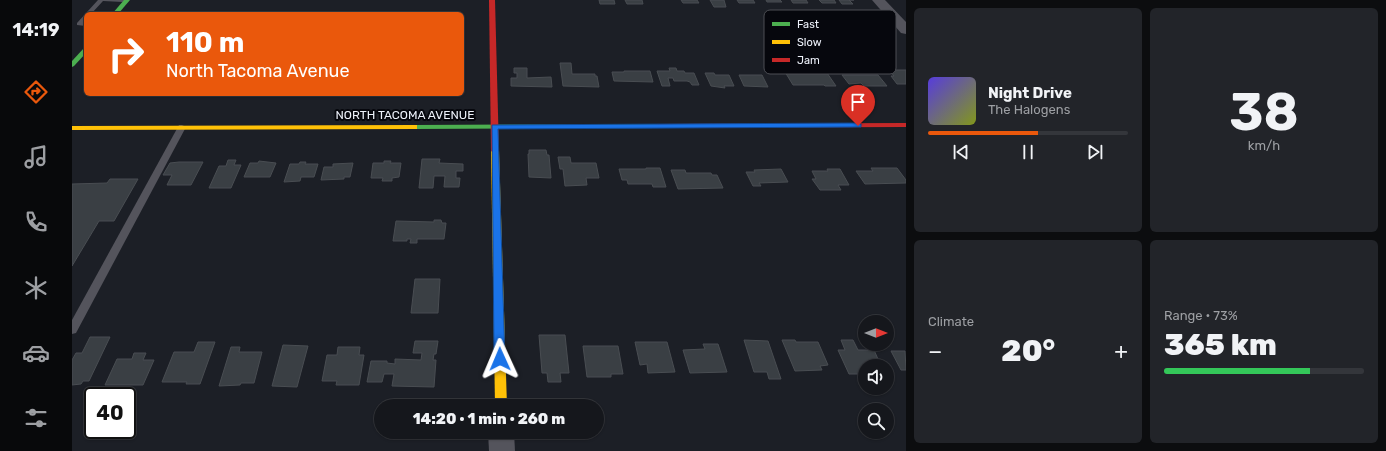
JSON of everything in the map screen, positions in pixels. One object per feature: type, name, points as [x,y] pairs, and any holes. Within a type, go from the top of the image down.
[{"type":"street","points":[[117,12],[127,0]]},
{"type":"street","points":[[492,0],[501,399]]},
{"type":"street","points":[[878,0],[887,10]]},
{"type":"street","points":[[896,19],[906,30]]},
{"type":"street","points":[[72,65],[84,51]]},
{"type":"street","name":"NORTH TACOMA AVENUE","points":[[72,128],[906,125]]},
{"type":"street","points":[[501,439],[502,451]]},
{"type":"lane","points":[[90,12],[101,0]]},
{"type":"lane","points":[[105,0],[123,0]]},
{"type":"lane","points":[[84,18],[79,24],[84,24]]},
{"type":"lane","points":[[72,330],[182,127]]},
{"type":"building","points":[[599,0],[614,0],[615,4],[600,4]]},
{"type":"building","points":[[625,0],[642,0],[643,4],[627,4]]},
{"type":"building","points":[[681,0],[697,0],[699,3],[683,3]]},
{"type":"building","points":[[710,0],[724,0],[726,7],[714,7]]},
{"type":"building","points":[[737,0],[753,0],[755,3],[739,3]]},
{"type":"building","points":[[766,0],[780,0],[782,2],[767,2]]},
{"type":"building","points":[[791,0],[806,0],[808,3],[793,3]]},
{"type":"building","points":[[819,0],[834,0],[836,3],[822,3]]},
{"type":"building","points":[[839,0],[849,0],[853,4],[842,4]]},
{"type":"building","points":[[560,63],[571,63],[572,74],[595,74],[595,76],[597,76],[599,87],[563,86]]},
{"type":"building","points":[[514,68],[527,68],[527,78],[551,77],[552,87],[511,86],[511,78],[517,78],[517,73],[514,73]]},
{"type":"building","points":[[669,68],[676,68],[677,71],[684,71],[685,73],[694,73],[699,85],[692,85],[687,81],[674,81],[673,78],[668,78],[670,86],[662,86],[657,71],[670,71]]},
{"type":"building","points":[[896,70],[906,70],[906,84],[897,84],[891,76],[894,76],[892,74],[896,74]]},
{"type":"building","points":[[650,71],[653,82],[614,81],[612,72]]},
{"type":"building","points":[[705,73],[729,75],[734,86],[724,86],[725,88],[711,86]]},
{"type":"building","points":[[786,74],[828,74],[836,86],[824,85],[793,85]]},
{"type":"building","points":[[739,75],[762,75],[768,87],[744,86]]},
{"type":"building","points":[[842,75],[878,75],[887,86],[864,86],[861,83],[849,84]]},
{"type":"building","points":[[529,150],[546,150],[547,155],[549,155],[551,178],[529,177]]},
{"type":"building","points":[[558,157],[570,157],[571,163],[596,163],[599,178],[586,178],[587,185],[565,186],[563,169],[560,169]]},
{"type":"building","points":[[422,159],[440,159],[439,163],[463,164],[463,171],[456,171],[456,178],[460,178],[459,187],[444,187],[445,176],[434,176],[433,188],[419,188]]},
{"type":"building","points":[[228,160],[236,160],[234,165],[241,165],[231,188],[209,188],[219,166],[226,166]]},
{"type":"building","points":[[259,161],[276,163],[270,177],[244,177],[250,163],[258,163]]},
{"type":"building","points":[[384,161],[391,161],[390,163],[401,163],[399,177],[392,178],[392,181],[382,181],[383,178],[371,178],[373,163],[384,163]]},
{"type":"building","points":[[203,162],[191,185],[167,185],[172,175],[163,175],[170,163]]},
{"type":"building","points":[[300,162],[306,162],[305,164],[318,164],[314,177],[301,177],[300,181],[284,182],[290,164],[299,164]]},
{"type":"building","points":[[353,163],[350,177],[344,177],[344,179],[321,180],[324,167],[333,167],[333,164]]},
{"type":"building","points":[[660,168],[666,187],[653,187],[652,184],[628,184],[627,180],[622,180],[619,169]]},
{"type":"building","points":[[871,168],[897,168],[906,180],[906,183],[865,184],[856,171],[873,171]]},
{"type":"building","points":[[781,169],[788,182],[759,183],[761,186],[753,186],[746,172],[755,172],[754,170]]},
{"type":"building","points":[[827,169],[840,169],[849,185],[838,185],[841,190],[820,190],[812,179],[816,179],[812,171],[828,171]]},
{"type":"building","points":[[671,170],[685,170],[686,173],[711,173],[712,175],[717,175],[723,188],[678,189]]},
{"type":"building","points":[[110,179],[138,179],[114,221],[99,221],[72,266],[72,184],[107,183]]},
{"type":"building","points":[[434,220],[441,220],[442,223],[446,223],[444,239],[417,239],[417,243],[410,243],[411,239],[407,239],[407,241],[393,241],[396,221],[434,222]]},
{"type":"building","points":[[415,279],[440,279],[438,313],[411,313]]},
{"type":"building","points":[[539,335],[565,335],[569,373],[560,373],[561,382],[548,382],[547,373],[542,373]]},
{"type":"building","points":[[90,337],[110,337],[89,381],[83,381],[81,384],[72,385],[72,360],[76,353],[82,353]]},
{"type":"building","points":[[744,340],[768,341],[781,379],[769,379],[767,372],[754,372]]},
{"type":"building","points":[[782,340],[795,340],[796,342],[818,342],[828,365],[820,366],[822,370],[795,371]]},
{"type":"building","points":[[841,340],[853,340],[858,351],[874,351],[878,359],[858,359],[858,374],[849,374],[838,350],[845,350]]},
{"type":"building","points":[[415,341],[438,341],[436,354],[434,354],[433,360],[436,360],[434,387],[392,386],[394,374],[384,374],[382,382],[367,382],[371,361],[387,361],[387,363],[395,364],[395,359],[421,360],[422,353],[413,353]]},
{"type":"building","points":[[198,342],[215,342],[200,384],[186,384],[187,382],[162,382],[174,352],[194,352]]},
{"type":"building","points":[[635,342],[667,342],[675,372],[648,373],[647,364],[640,365]]},
{"type":"building","points":[[703,344],[718,344],[727,372],[690,373],[683,350],[705,349]]},
{"type":"building","points":[[283,345],[308,346],[297,387],[272,386]]},
{"type":"building","points":[[583,346],[618,346],[623,374],[611,374],[611,377],[587,377]]},
{"type":"building","points":[[231,347],[240,347],[239,352],[262,352],[254,383],[219,386]]},
{"type":"building","points":[[338,347],[360,347],[359,355],[364,355],[359,385],[336,385],[337,381],[322,381],[327,355],[337,355]]},
{"type":"building","points":[[891,351],[905,351],[906,370],[901,370]]},
{"type":"building","points":[[134,353],[146,353],[143,360],[154,360],[143,385],[105,385],[117,359],[132,359]]},
{"type":"traffic: fast","points":[[117,12],[127,0]]},
{"type":"traffic: fast","points":[[72,65],[84,51]]},
{"type":"traffic: fast","points":[[414,127],[657,126]]},
{"type":"traffic: slow","points":[[72,128],[414,127]]},
{"type":"traffic: slow","points":[[495,151],[501,399]]},
{"type":"traffic: jam","points":[[492,0],[495,151]]},
{"type":"traffic: jam","points":[[657,126],[906,125]]},
{"type":"route","points":[[500,359],[494,127],[858,126]]}]
